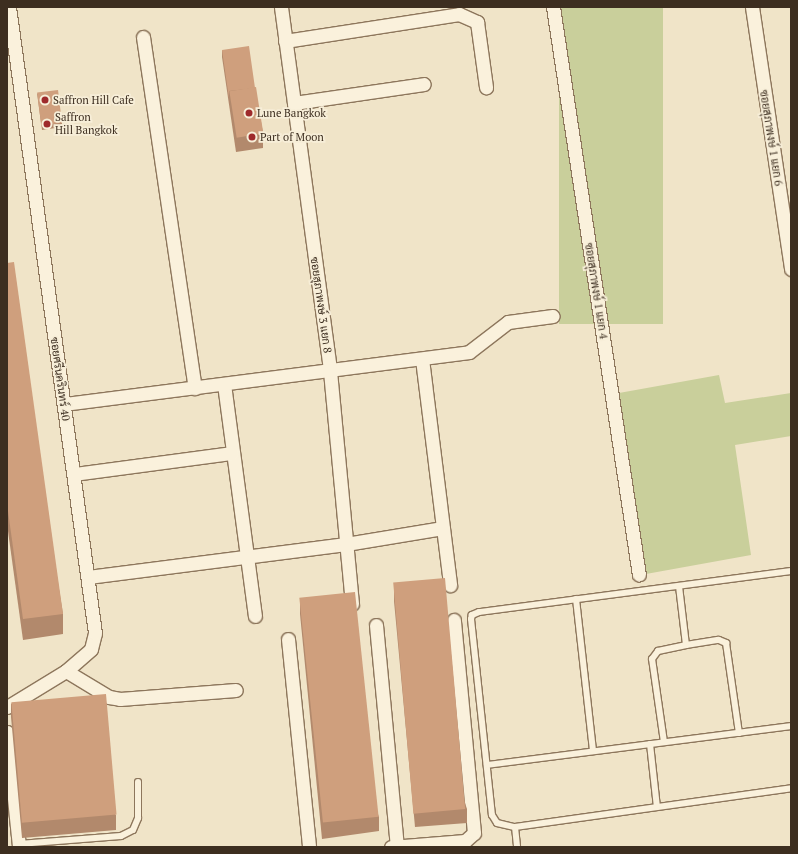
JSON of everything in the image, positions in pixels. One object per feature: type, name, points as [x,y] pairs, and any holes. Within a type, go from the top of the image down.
[{"type":"street","name":"ซอยศรีนครินทร์ 40","points":[[7,707],[66,671],[91,649],[94,643],[88,577],[9,7]]},
{"type":"street","name":"ซอยสุภาพงษ์ 3 แยก 8","points":[[281,7],[330,371],[352,604]]},
{"type":"street","name":"ซอยสุภาพงษ์ 1 แยก 4","points":[[553,7],[639,575]]},
{"type":"street","name":"ซอยสุภาพงษ์ 1 แยก 6","points":[[752,7],[791,269]]},
{"type":"street","points":[[285,41],[458,14],[477,22],[486,87]]},
{"type":"street","points":[[142,37],[195,388]]},
{"type":"street","points":[[294,103],[424,84]]},
{"type":"street","points":[[64,404],[469,352],[508,322],[553,316]]},
{"type":"street","points":[[422,359],[450,585]]},
{"type":"street","points":[[224,384],[245,557],[255,616]]},
{"type":"street","points":[[74,474],[232,453]]},
{"type":"street","points":[[88,577],[346,544],[443,528]]},
{"type":"street","points":[[376,625],[394,847],[465,841],[474,833],[454,620]]},
{"type":"street","points":[[288,639],[309,847]]},
{"type":"street","points":[[66,671],[110,697],[120,699],[236,690]]},
{"type":"street","points":[[7,732],[15,845]]},
{"type":"lane","points":[[791,571],[576,599],[472,615],[471,624],[495,821],[515,827],[791,788]]},
{"type":"lane","points":[[679,586],[686,645]]},
{"type":"lane","points":[[576,599],[593,751]]},
{"type":"lane","points":[[664,742],[653,656],[661,650],[716,640],[726,643],[739,733]]},
{"type":"lane","points":[[487,764],[791,726]]},
{"type":"lane","points":[[650,744],[657,807]]},
{"type":"lane","points":[[15,845],[121,836],[133,830],[138,818],[138,782]]},
{"type":"lane","points":[[515,827],[517,847]]},
{"type":"green space","points":[[559,7],[663,7],[663,324],[559,324]]},
{"type":"green space","points":[[719,375],[725,403],[791,393],[791,436],[735,445],[751,555],[646,574],[619,393]]},
{"type":"building","points":[[249,46],[255,88],[229,91],[229,98],[222,50]]},
{"type":"building","points":[[256,87],[263,133],[237,138],[229,91]]},
{"type":"building","points":[[58,90],[62,123],[41,125],[37,93]]},
{"type":"building","points":[[14,262],[63,614],[23,619],[7,504],[7,263]]},
{"type":"building","points":[[445,578],[465,809],[413,814],[393,583]]},
{"type":"building","points":[[355,592],[379,817],[323,823],[299,598]]},
{"type":"building","points":[[106,694],[117,815],[22,823],[11,702]]},
{"type":"place","name":"Saffron Hill Cafe","points":[[45,100]]},
{"type":"place","name":"Lune Bangkok","points":[[249,113]]},
{"type":"place","name":"Saffron Hill Bangkok","points":[[47,124]]},
{"type":"place","name":"Part of Moon","points":[[252,137]]}]
